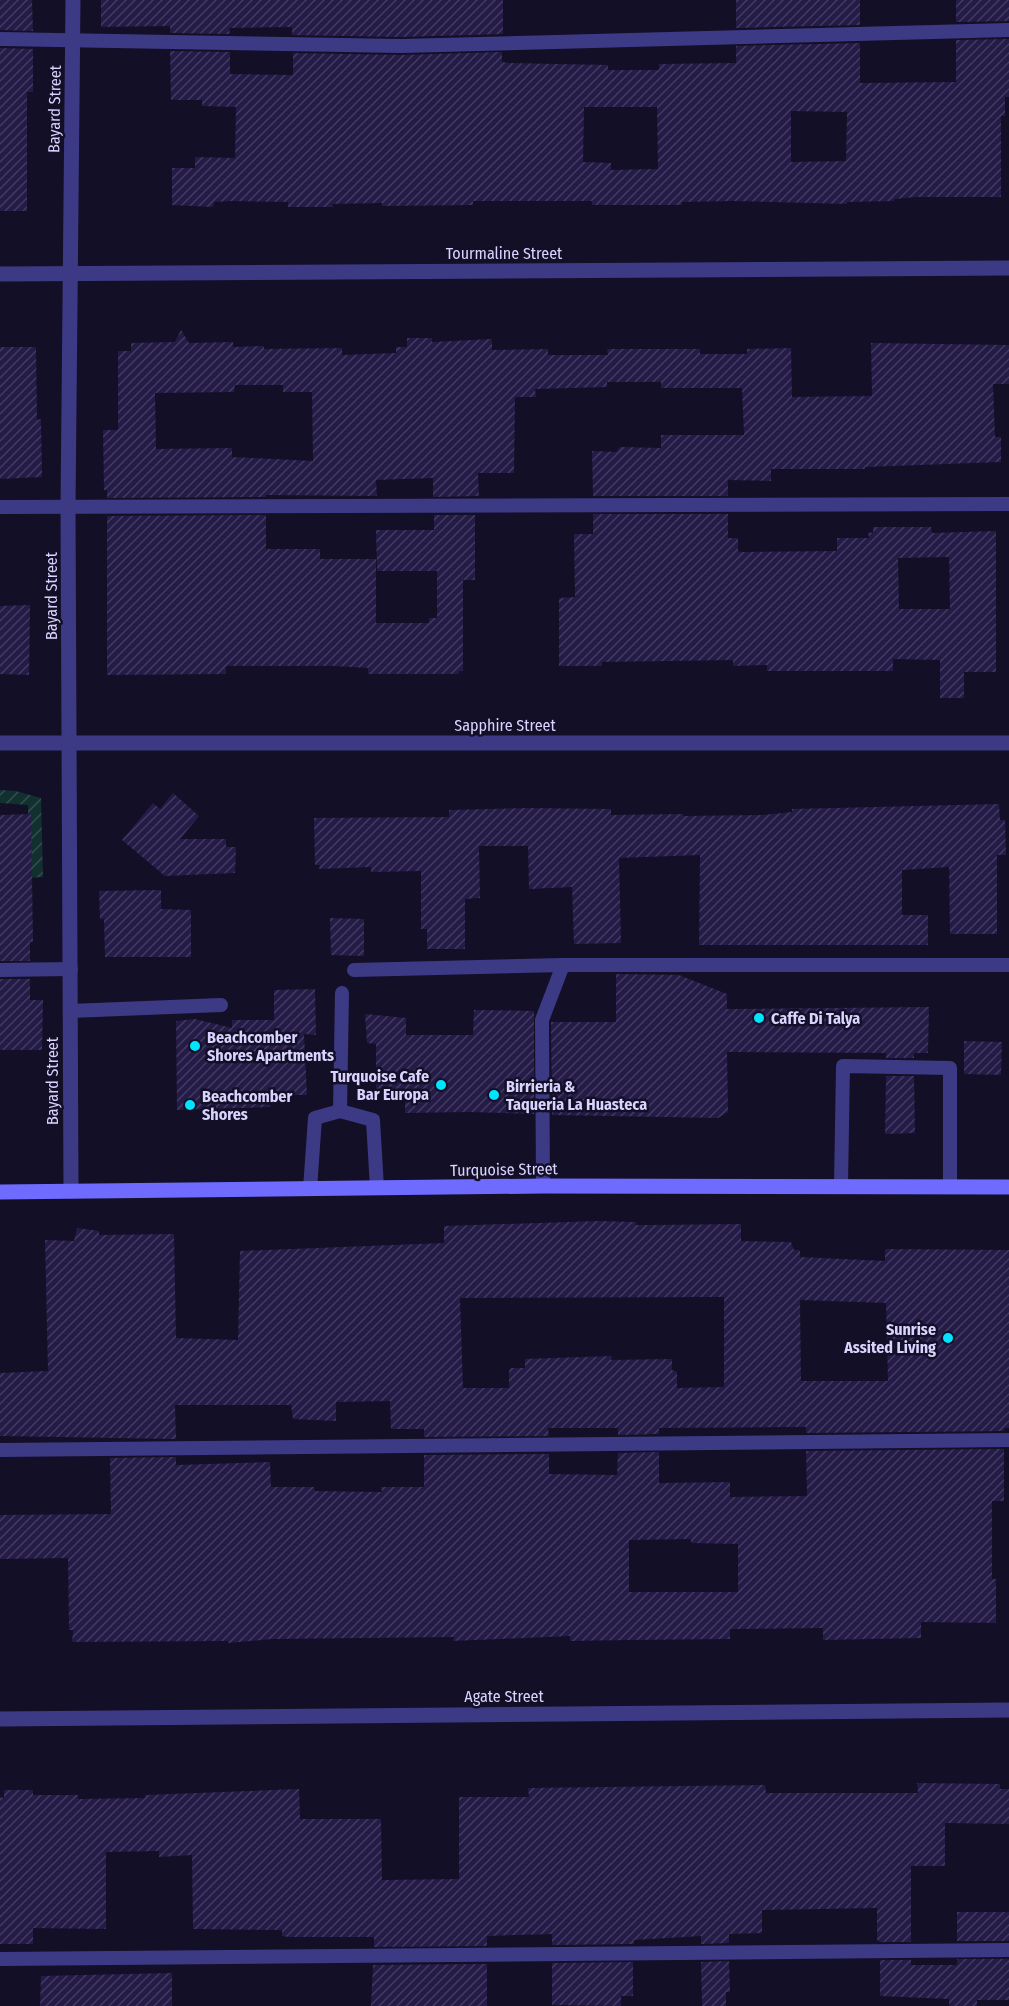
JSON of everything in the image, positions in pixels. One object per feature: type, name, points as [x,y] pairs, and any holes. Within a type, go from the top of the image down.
[{"type":"main road","name":"Turquoise Street","points":[[0,1192],[543,1186],[950,1185],[1009,1187]]},
{"type":"street","name":"Bayard Street","points":[[71,1191],[68,507],[73,0]]},
{"type":"street","name":"Tourmaline Street","points":[[0,274],[1009,268]]},
{"type":"street","name":"Sapphire Street","points":[[0,743],[1009,743]]},
{"type":"street","name":"Agate Street","points":[[0,1719],[1009,1710]]},
{"type":"lane","points":[[0,39],[401,46],[1009,30]]},
{"type":"lane","points":[[0,507],[1009,504]]},
{"type":"lane","points":[[543,1186],[542,1020],[563,965]]},
{"type":"lane","points":[[354,970],[563,965],[1009,965]]},
{"type":"lane","points":[[0,970],[70,969]]},
{"type":"lane","points":[[340,1111],[342,993]]},
{"type":"lane","points":[[70,1011],[221,1005]]},
{"type":"lane","points":[[841,1186],[843,1066],[950,1068],[950,1185]]},
{"type":"lane","points":[[310,1189],[315,1118],[340,1111],[373,1120],[377,1188]]},
{"type":"lane","points":[[0,1450],[1009,1440]]},
{"type":"lane","points":[[0,1959],[1009,1950]]},
{"type":"green space","points":[[0,790],[16,791],[41,798],[43,877],[29,878],[28,805],[0,803]]},
{"type":"building","points":[[0,0],[32,0],[33,31],[0,30]]},
{"type":"building","points":[[101,0],[503,0],[503,34],[401,37],[292,35],[292,27],[229,28],[230,34],[170,33],[170,26],[101,27]]},
{"type":"building","points":[[736,0],[860,0],[860,25],[736,28]]},
{"type":"building","points":[[956,0],[1009,0],[1009,21],[956,22]]},
{"type":"building","points":[[1009,39],[1009,97],[1005,97],[1005,116],[1001,116],[1001,197],[917,197],[894,199],[894,201],[847,202],[847,204],[733,201],[682,202],[682,205],[592,205],[592,201],[473,201],[473,205],[382,206],[382,203],[332,204],[333,207],[288,207],[288,202],[231,201],[214,202],[213,207],[172,205],[172,168],[195,168],[195,157],[235,158],[236,107],[202,106],[202,100],[171,100],[170,51],[230,52],[230,74],[293,75],[293,53],[401,55],[502,52],[502,62],[509,63],[608,65],[608,70],[659,70],[659,64],[736,63],[736,46],[860,43],[860,83],[956,82],[956,40]],"holes":[[[584,107],[657,107],[658,169],[611,170],[611,163],[583,162]],[[791,111],[847,112],[846,161],[791,162]]]},
{"type":"building","points":[[0,48],[33,49],[33,92],[27,92],[27,211],[0,211]]},
{"type":"building","points":[[181,330],[189,343],[233,342],[233,347],[264,346],[264,349],[342,348],[342,355],[396,353],[396,347],[407,347],[407,338],[432,338],[432,342],[492,339],[492,350],[548,349],[548,355],[608,355],[607,349],[700,349],[700,354],[747,354],[747,349],[791,348],[792,397],[872,396],[871,343],[1009,345],[1009,384],[993,384],[995,437],[1001,437],[1001,462],[865,467],[865,469],[771,469],[771,481],[728,480],[728,496],[593,496],[592,451],[616,452],[620,447],[661,448],[661,435],[744,435],[742,388],[661,388],[661,382],[607,382],[607,387],[535,389],[536,397],[515,397],[514,473],[478,473],[479,496],[433,497],[433,478],[376,480],[377,496],[266,495],[266,497],[107,498],[107,490],[104,490],[103,430],[118,430],[118,351],[131,351],[131,343],[175,342]],"holes":[[[235,385],[283,385],[283,392],[312,392],[313,461],[232,457],[232,448],[156,449],[155,393],[234,392]]]},
{"type":"building","points":[[0,347],[36,347],[37,420],[41,419],[42,477],[0,479]]},
{"type":"building","points":[[593,514],[728,514],[728,538],[738,538],[738,551],[741,552],[837,551],[837,538],[869,538],[868,532],[873,533],[873,527],[931,527],[932,533],[996,531],[996,672],[964,672],[964,698],[940,698],[940,660],[893,659],[893,671],[767,671],[767,665],[733,666],[733,660],[602,662],[602,666],[559,666],[559,598],[575,597],[574,534],[593,534]],"holes":[[[949,557],[950,609],[899,609],[898,558]]]},
{"type":"building","points":[[266,515],[266,549],[320,549],[320,559],[376,559],[376,623],[429,623],[429,618],[437,618],[437,571],[377,571],[376,530],[434,530],[434,515],[475,515],[475,580],[463,580],[463,671],[459,671],[459,674],[368,674],[368,668],[334,666],[226,666],[226,674],[107,675],[107,516]]},
{"type":"building","points":[[30,605],[29,675],[0,674],[0,606]]},
{"type":"building","points":[[173,793],[199,816],[180,839],[226,839],[226,847],[236,847],[235,873],[165,876],[122,840],[153,803],[160,809]]},
{"type":"building","points":[[999,804],[1000,820],[1005,820],[1006,855],[997,855],[997,934],[950,934],[949,867],[902,870],[902,915],[928,915],[928,945],[699,945],[700,855],[619,858],[621,943],[574,944],[572,887],[529,889],[528,846],[479,846],[480,898],[465,899],[465,949],[427,949],[427,929],[421,929],[421,871],[371,872],[371,867],[319,869],[320,865],[315,865],[314,818],[449,817],[449,810],[527,808],[611,809],[611,815],[763,815],[792,812],[792,809]]},
{"type":"building","points":[[31,814],[33,942],[30,942],[30,961],[0,961],[0,815]]},
{"type":"building","points":[[161,890],[161,909],[191,910],[191,957],[105,957],[104,919],[100,919],[99,891]]},
{"type":"building","points":[[330,918],[364,919],[364,956],[331,955]]},
{"type":"building","points":[[616,974],[679,975],[727,994],[727,1009],[929,1007],[928,1053],[914,1053],[914,1058],[886,1058],[886,1053],[727,1052],[728,1112],[718,1118],[552,1115],[551,1022],[616,1022]]},
{"type":"building","points":[[0,979],[30,979],[30,1000],[43,1000],[42,1050],[0,1050]]},
{"type":"building","points":[[315,989],[316,1035],[304,1034],[307,1095],[270,1095],[270,1107],[177,1110],[176,1021],[195,1019],[232,1028],[232,1020],[274,1020],[274,990]]},
{"type":"building","points":[[474,1010],[534,1011],[534,1114],[405,1113],[405,1090],[376,1089],[376,1044],[367,1043],[365,1014],[406,1018],[406,1035],[473,1035]]},
{"type":"building","points":[[964,1041],[1002,1042],[1001,1075],[964,1074]]},
{"type":"building","points":[[886,1076],[914,1076],[915,1133],[885,1134]]},
{"type":"building","points":[[599,1221],[636,1222],[636,1225],[741,1224],[741,1241],[791,1242],[794,1250],[800,1250],[800,1257],[885,1261],[885,1249],[1009,1250],[1009,1428],[1004,1428],[1004,1431],[806,1433],[806,1427],[659,1428],[659,1434],[618,1435],[618,1428],[548,1428],[549,1436],[424,1437],[424,1429],[391,1429],[390,1401],[336,1402],[336,1421],[293,1419],[291,1405],[175,1405],[176,1439],[0,1436],[0,1373],[48,1371],[45,1240],[74,1241],[77,1228],[99,1231],[99,1235],[174,1234],[176,1338],[238,1340],[240,1251],[444,1243],[444,1226]],"holes":[[[724,1297],[724,1387],[677,1388],[677,1372],[672,1370],[672,1359],[611,1360],[612,1356],[525,1359],[525,1368],[511,1368],[509,1371],[509,1388],[463,1388],[460,1298]],[[800,1300],[886,1303],[888,1381],[801,1381]]]},
{"type":"building","points":[[1004,1449],[1004,1501],[992,1501],[992,1579],[996,1579],[996,1623],[921,1622],[921,1638],[823,1640],[823,1628],[730,1629],[730,1639],[570,1641],[570,1636],[453,1641],[454,1637],[272,1639],[228,1643],[228,1641],[72,1642],[73,1630],[69,1630],[68,1558],[0,1559],[0,1515],[111,1514],[110,1458],[176,1457],[176,1465],[270,1462],[271,1487],[314,1487],[315,1491],[382,1492],[381,1487],[424,1487],[424,1455],[549,1454],[549,1474],[617,1475],[618,1453],[659,1452],[659,1483],[730,1482],[730,1497],[807,1496],[806,1451]],"holes":[[[691,1539],[691,1543],[738,1544],[738,1592],[629,1592],[629,1540]]]},
{"type":"building","points":[[917,1783],[1000,1784],[1000,1789],[1009,1789],[1009,1824],[945,1823],[945,1866],[911,1866],[911,1942],[880,1942],[877,1940],[877,1908],[762,1910],[762,1933],[729,1934],[729,1943],[701,1944],[701,1936],[634,1940],[634,1944],[552,1945],[552,1934],[487,1936],[487,1946],[374,1947],[374,1937],[289,1937],[282,1936],[282,1930],[193,1929],[192,1855],[159,1857],[159,1851],[106,1852],[106,1929],[33,1928],[33,1944],[0,1944],[0,1797],[4,1798],[4,1790],[33,1790],[33,1795],[78,1795],[78,1799],[145,1798],[145,1795],[299,1789],[300,1819],[381,1819],[382,1880],[459,1879],[459,1797],[529,1797],[528,1788],[765,1785],[766,1793],[918,1793]]},
{"type":"building","points":[[957,1912],[1009,1912],[1009,1941],[957,1941]]},
{"type":"building","points":[[957,1959],[1009,1959],[1009,2000],[977,2000],[977,2006],[949,2006],[949,1999],[880,1996],[880,1960],[911,1960],[911,1965],[957,1965]]},
{"type":"building","points":[[729,1961],[730,1992],[726,1992],[726,2006],[702,2006],[701,1962]]},
{"type":"building","points":[[633,1962],[633,1996],[621,1996],[621,2006],[552,2005],[552,1963]]},
{"type":"building","points":[[487,1964],[487,2006],[371,2006],[373,1965]]},
{"type":"building","points":[[172,1973],[172,2006],[40,2006],[41,1976]]},
{"type":"place","name":"Caffe Di Talya","points":[[759,1018]]},
{"type":"place","name":"Beachcomber Shores Apartments","points":[[195,1046]]},
{"type":"place","name":"Turquoise Cafe Bar Europa","points":[[441,1085]]},
{"type":"place","name":"Birrieria & Taqueria La Huasteca","points":[[494,1095]]},
{"type":"place","name":"Beachcomber Shores","points":[[190,1105]]},
{"type":"place","name":"Sunrise Assited Living","points":[[948,1338]]}]
